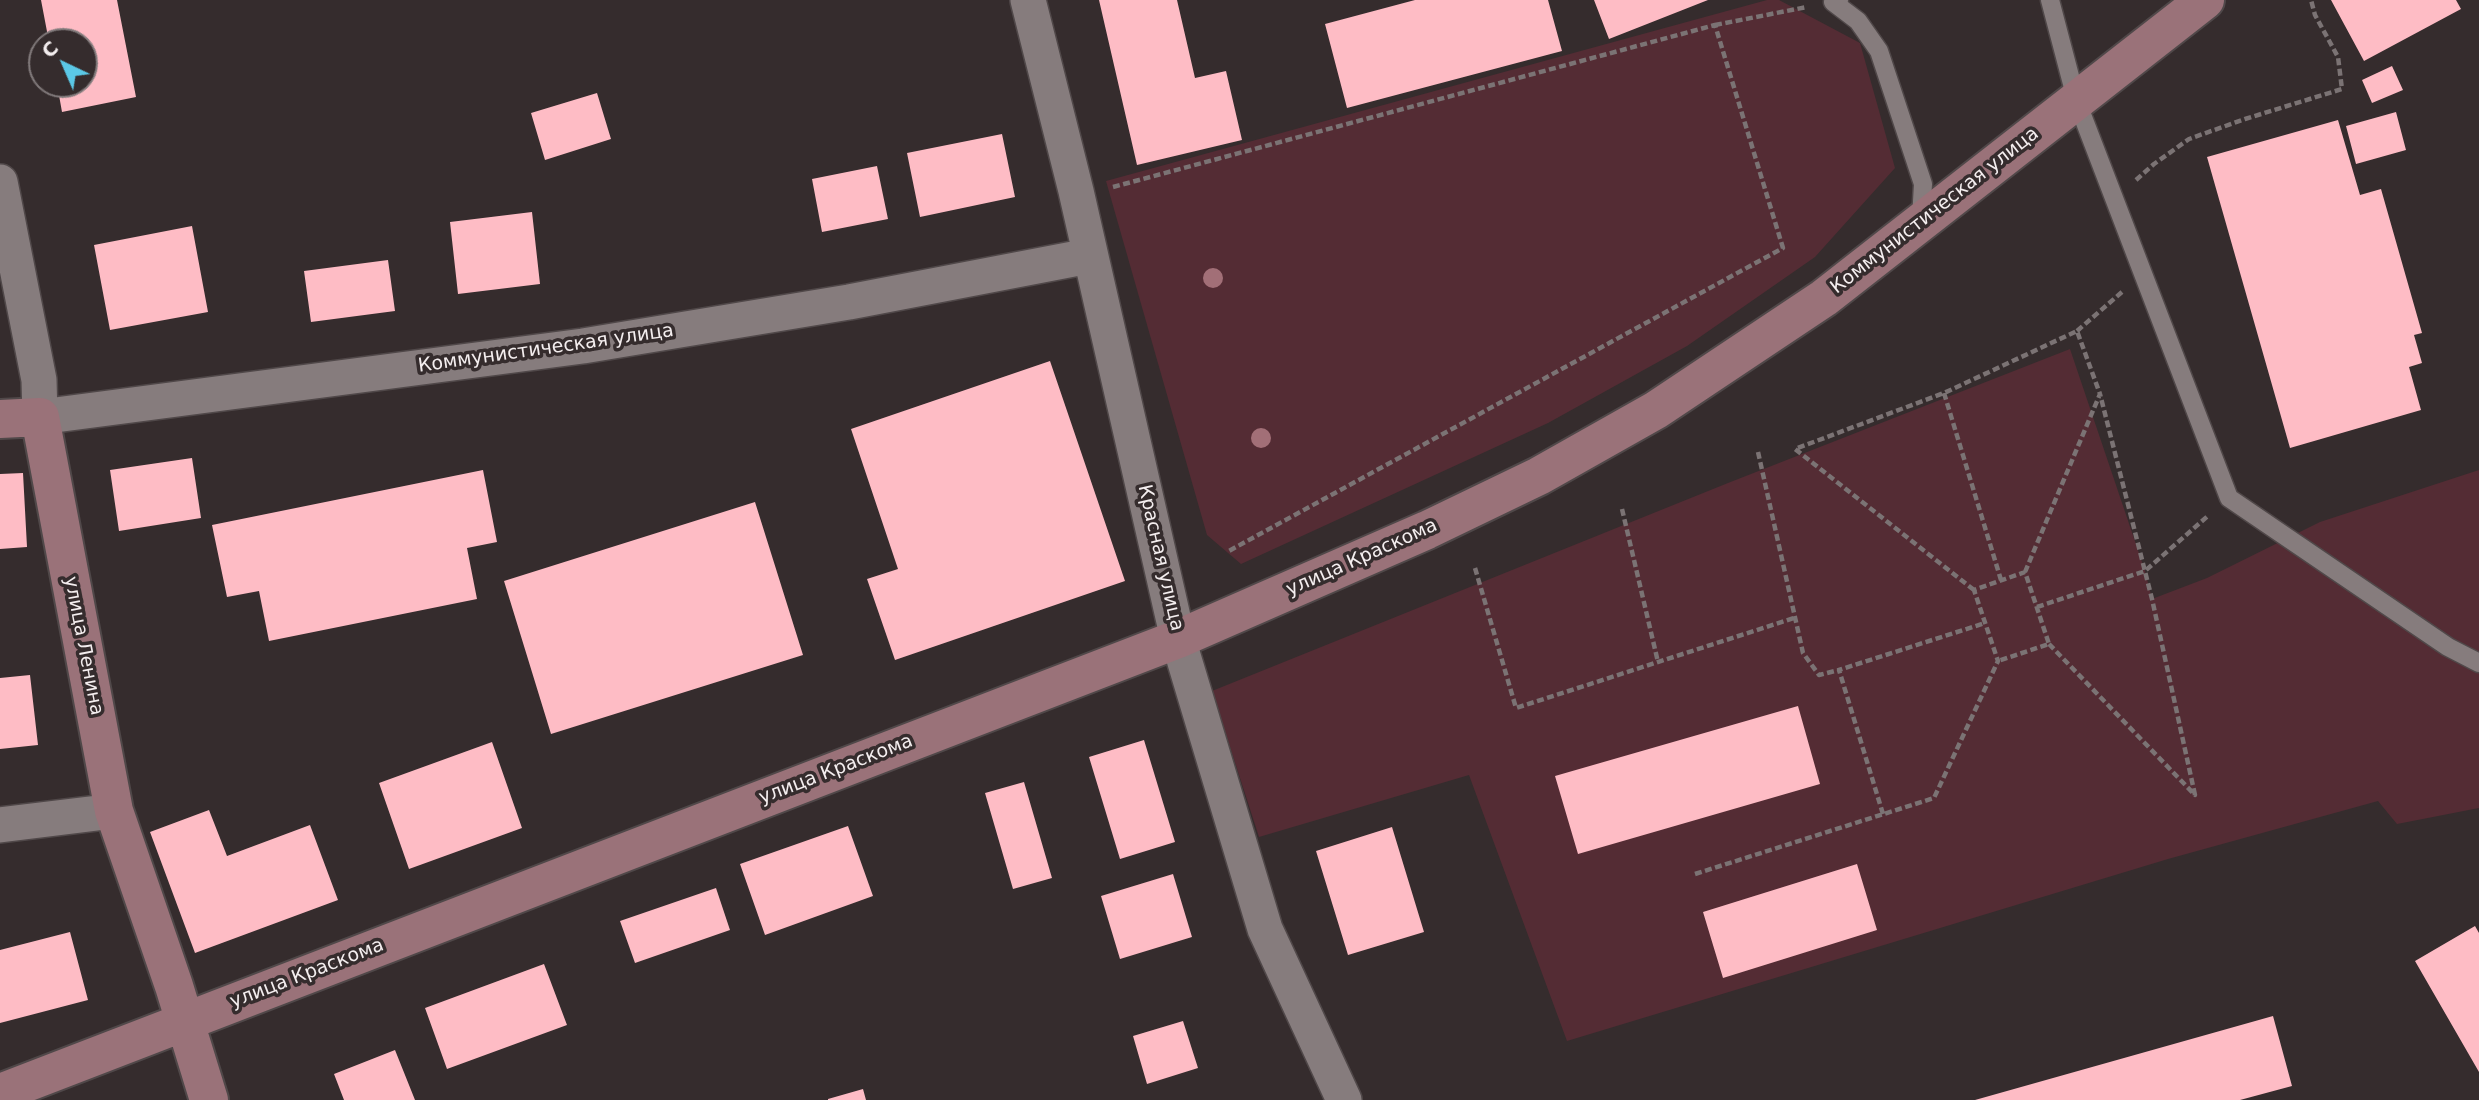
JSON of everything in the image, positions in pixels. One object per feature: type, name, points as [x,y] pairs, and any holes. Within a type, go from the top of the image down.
[{"type":"main road","name":"Коммунистическая улица","points":[[1656,410],[1824,298],[2204,0]]},
{"type":"main road","name":"улица Краскома","points":[[0,1093],[1178,639],[1440,524],[1539,476],[1656,410]]},
{"type":"main road","name":"Коммунистическая улица","points":[[0,419],[40,417]]},
{"type":"main road","name":"улица Ленина","points":[[40,417],[114,811],[209,1100]]},
{"type":"street","name":"Красная улица","points":[[1028,0],[1077,197],[1178,639],[1265,929],[1343,1100]]},
{"type":"street","name":"улица Ленина","points":[[0,182],[38,380],[40,417]]},
{"type":"street","name":"Коммунистическая улица","points":[[40,417],[583,346],[849,302],[1089,256]]},
{"type":"street","points":[[0,825],[114,811]]},
{"type":"lane","points":[[2050,0],[2076,99],[2229,498],[2448,647],[2479,663]]},
{"type":"lane","points":[[1836,1],[1858,21],[1879,51],[1923,184],[1921,221]]},
{"type":"path","points":[[2115,200],[2154,164],[2189,139],[2342,89],[2337,57],[2315,15],[2311,0]]},
{"type":"path","points":[[1077,197],[1715,25],[1836,1]]},
{"type":"path","points":[[1227,552],[1783,248],[1715,25]]},
{"type":"path","points":[[1695,874],[1934,798],[1998,661],[1973,590],[1795,449],[1944,393],[2077,331],[2143,274]]},
{"type":"path","points":[[2077,331],[2100,394],[2145,571],[2195,795],[2049,644],[2025,572],[2100,394]]},
{"type":"path","points":[[1944,393],[2001,580]]},
{"type":"path","points":[[1758,452],[1802,653],[1819,675],[1985,623]]},
{"type":"path","points":[[2037,607],[2145,571],[2229,498]]},
{"type":"path","points":[[1622,509],[1658,662]]},
{"type":"path","points":[[1475,568],[1516,708],[1794,618]]},
{"type":"path","points":[[1973,590],[2025,572]]},
{"type":"path","points":[[1998,661],[2049,644]]},
{"type":"path","points":[[1839,670],[1882,814]]},
{"type":"shaded area","points":[[1767,0],[1779,0],[1860,43],[1895,168],[1815,257],[1687,346],[1548,423],[1241,564],[1207,535],[1106,181]]},
{"type":"shaded area","points":[[2070,349],[2152,599],[2207,578],[2320,522],[2479,470],[2479,808],[2397,824],[2378,801],[2168,859],[1567,1041],[1469,775],[1259,837],[1212,691],[1728,483]]},
{"type":"building","points":[[41,0],[117,0],[136,97],[62,112],[60,98],[98,98],[98,28],[46,28]]},
{"type":"building","points":[[1099,0],[1177,0],[1195,78],[1226,71],[1242,140],[1137,165]]},
{"type":"building","points":[[1415,0],[1548,0],[1562,51],[1347,108],[1325,24]]},
{"type":"building","points":[[1594,0],[1708,0],[1609,39]]},
{"type":"building","points":[[2331,0],[2456,0],[2461,9],[2364,61]]},
{"type":"building","points":[[2392,66],[2403,90],[2372,103],[2362,80]]},
{"type":"building","points":[[597,93],[611,139],[545,160],[531,113]]},
{"type":"building","points":[[2396,112],[2406,150],[2356,164],[2346,126]]},
{"type":"building","points":[[2338,120],[2360,195],[2381,189],[2422,333],[2414,335],[2422,363],[2409,367],[2421,410],[2290,448],[2207,157]]},
{"type":"building","points":[[1002,134],[1015,197],[920,217],[907,153]]},
{"type":"building","points":[[877,166],[888,219],[822,232],[812,179]]},
{"type":"building","points":[[532,212],[540,284],[458,294],[450,222]]},
{"type":"building","points":[[192,226],[208,312],[110,330],[94,245]]},
{"type":"building","points":[[388,260],[395,311],[311,322],[304,271]]},
{"type":"building","points":[[1050,361],[1125,581],[895,660],[867,579],[898,569],[851,429]]},
{"type":"building","points":[[192,458],[201,518],[119,531],[110,470]]},
{"type":"building","points":[[483,470],[497,542],[467,548],[477,599],[269,641],[259,591],[227,597],[212,525]]},
{"type":"building","points":[[23,473],[27,547],[0,549],[0,474]]},
{"type":"building","points":[[755,502],[803,655],[551,734],[504,581]]},
{"type":"building","points":[[30,675],[38,745],[0,749],[0,678]]},
{"type":"building","points":[[1798,706],[1820,784],[1578,854],[1555,776]]},
{"type":"building","points":[[1144,740],[1175,842],[1120,859],[1089,757]]},
{"type":"building","points":[[492,742],[522,828],[409,869],[379,783]]},
{"type":"building","points":[[1024,782],[1052,878],[1013,889],[985,793]]},
{"type":"building","points":[[209,810],[227,856],[310,825],[338,900],[195,953],[150,832]]},
{"type":"building","points":[[848,826],[873,896],[765,935],[740,864]]},
{"type":"building","points":[[1392,827],[1424,932],[1348,955],[1316,851]]},
{"type":"building","points":[[1857,864],[1877,930],[1723,978],[1703,912]]},
{"type":"building","points":[[1173,874],[1192,937],[1120,959],[1101,896]]},
{"type":"building","points":[[716,888],[730,930],[635,963],[620,921]]},
{"type":"building","points":[[2475,926],[2479,933],[2479,1072],[2415,961]]},
{"type":"building","points":[[70,932],[88,1000],[0,1023],[0,950]]},
{"type":"building","points":[[544,964],[567,1025],[447,1069],[425,1008]]},
{"type":"building","points":[[2273,1016],[2292,1086],[2240,1100],[1975,1100]]},
{"type":"building","points":[[1183,1021],[1198,1068],[1147,1084],[1133,1036]]},
{"type":"building","points":[[395,1050],[415,1100],[344,1100],[334,1074]]},
{"type":"building","points":[[863,1089],[866,1100],[828,1100],[828,1099]]}]
